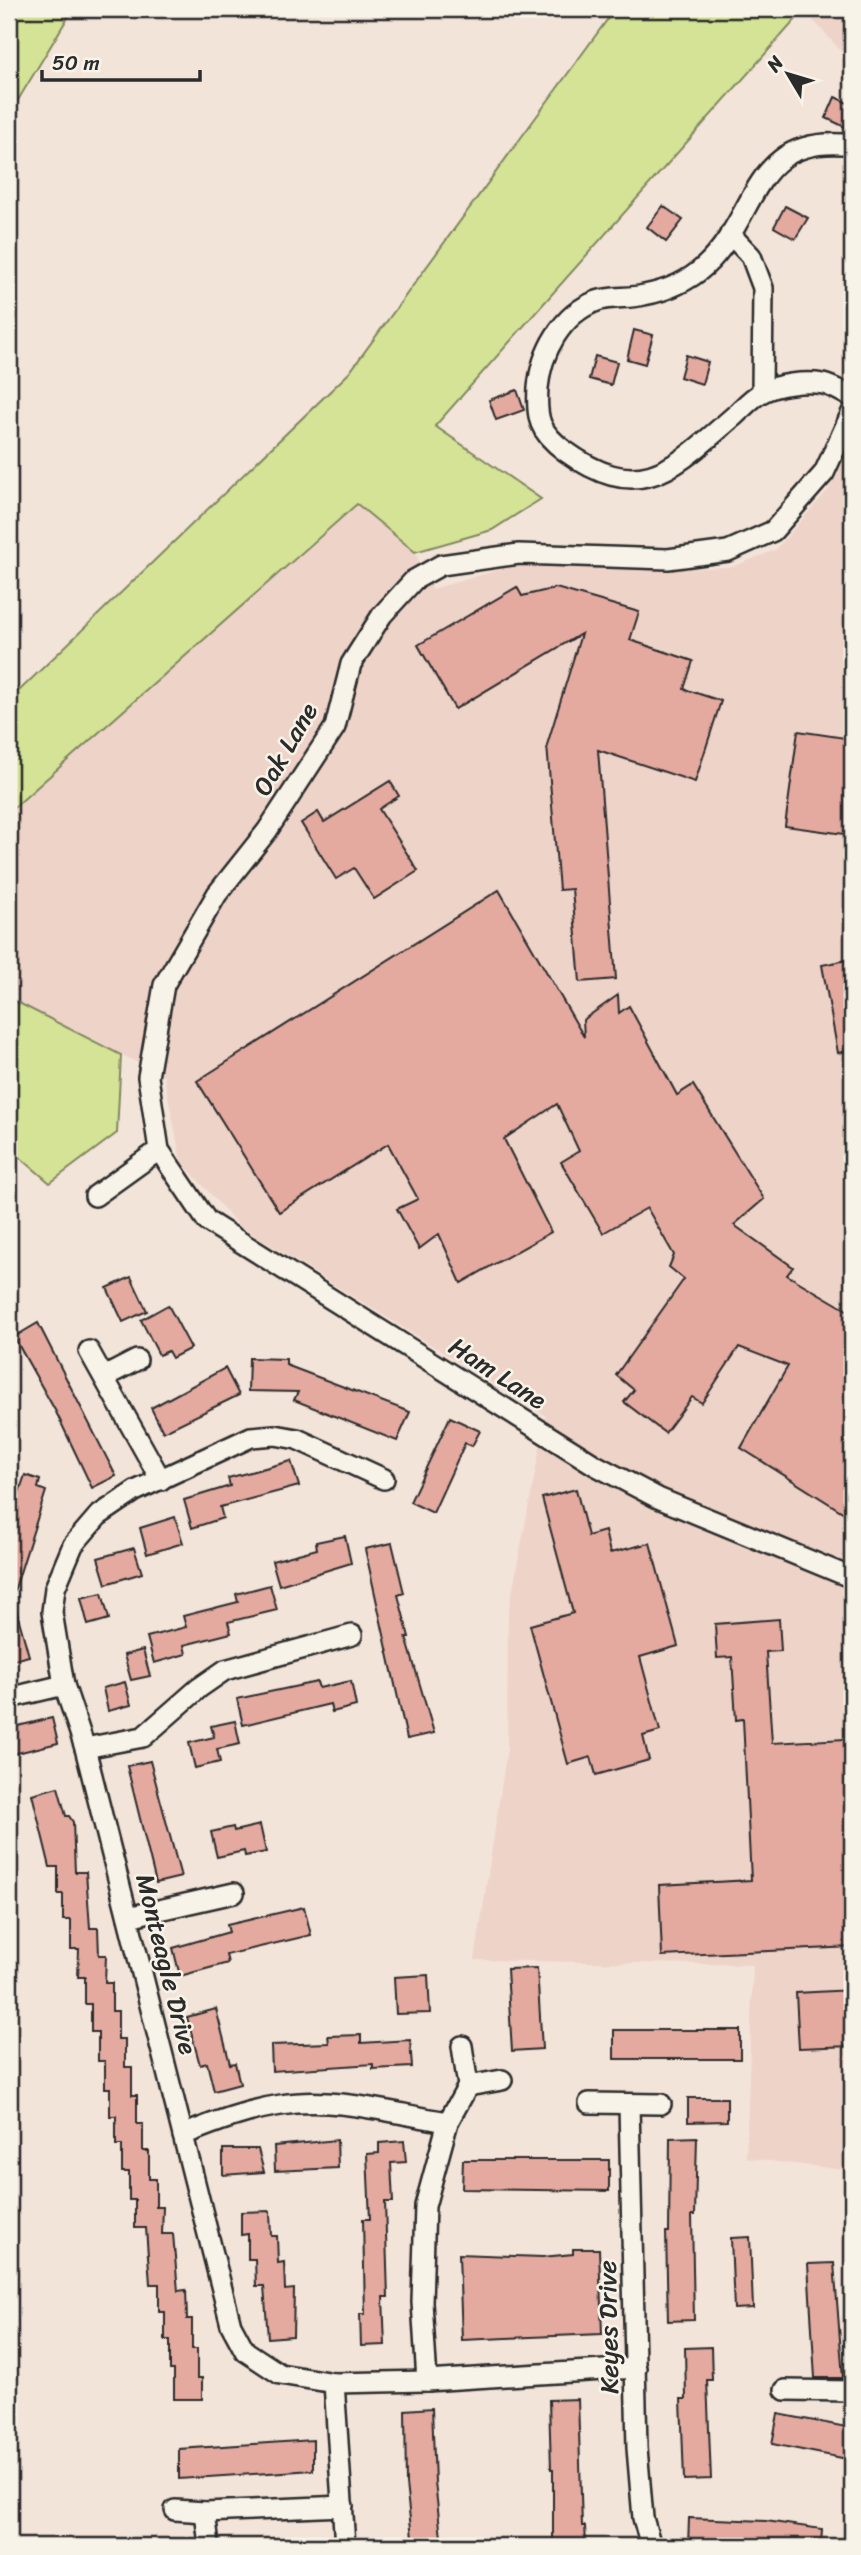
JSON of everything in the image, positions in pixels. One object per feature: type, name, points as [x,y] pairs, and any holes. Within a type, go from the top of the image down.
[{"type":"street","points":[[852,145],[823,145],[792,152],[770,168],[730,234],[706,265],[681,283],[645,295],[597,301],[576,314],[556,332],[539,371],[537,415],[544,432],[562,449],[597,473],[623,478],[665,473],[762,392],[796,384],[824,384],[852,397]]},
{"type":"street","points":[[730,234],[751,256],[764,288],[762,392]]},
{"type":"street","name":"Oak Lane","points":[[159,1150],[148,1077],[164,985],[217,894],[267,831],[335,727],[351,664],[382,615],[414,580],[441,565],[519,554],[668,559],[728,551],[773,530],[782,521],[824,473],[852,412]]},
{"type":"street","points":[[95,1196],[159,1150]]},
{"type":"street","name":"Ham Lane","points":[[159,1150],[207,1221],[562,1445],[658,1498],[852,1578]]},
{"type":"street","points":[[89,1351],[160,1480]]},
{"type":"street","points":[[104,1377],[137,1360]]},
{"type":"street","name":"Monteagle Drive","points":[[384,1479],[297,1440],[275,1435],[251,1437],[135,1491],[98,1516],[68,1555],[55,1588],[52,1612],[64,1685],[85,1748],[236,2338],[254,2359],[280,2374],[334,2383],[427,2381],[636,2368]]},
{"type":"street","points":[[85,1748],[143,1737],[199,1688],[225,1670],[352,1635]]},
{"type":"street","points":[[9,1698],[64,1685]]},
{"type":"street","points":[[128,1917],[234,1893]]},
{"type":"street","points":[[427,2381],[422,2302],[425,2206],[448,2122],[468,2086],[462,2046]]},
{"type":"street","points":[[468,2086],[502,2080]]},
{"type":"street","points":[[589,2103],[661,2104]]},
{"type":"street","points":[[183,2135],[232,2116],[284,2104],[341,2105],[448,2122]]},
{"type":"street","name":"Keyes Drive","points":[[629,2105],[640,2495],[651,2546]]},
{"type":"street","points":[[334,2383],[345,2546]]},
{"type":"street","points":[[785,2390],[852,2391]]},
{"type":"street","points":[[175,2510],[205,2512],[343,2506]]},
{"type":"street","points":[[205,2512],[209,2545]]},
{"type":"shaded area","points":[[852,9],[852,63],[804,10]]},
{"type":"shaded area","points":[[852,440],[852,2171],[746,2158],[753,1965],[475,1960],[507,1749],[508,1613],[546,1416],[239,1226],[181,1161],[164,1076],[9,998],[9,812],[358,504],[415,552],[432,589],[520,564],[652,570],[732,567],[775,550],[829,489]]},
{"type":"green space","points":[[9,9],[73,9],[9,115]]},
{"type":"green space","points":[[615,9],[805,9],[435,426],[541,499],[492,530],[415,552],[357,504],[9,812],[9,682],[20,690],[349,373]]},
{"type":"green space","points":[[9,998],[121,1055],[117,1133],[50,1183],[9,1148]]},
{"type":"building","points":[[835,97],[852,105],[845,127],[826,118]]},
{"type":"building","points":[[663,206],[683,220],[666,242],[647,227]]},
{"type":"building","points":[[785,206],[808,218],[795,239],[774,227]]},
{"type":"building","points":[[634,330],[653,335],[645,364],[627,359]]},
{"type":"building","points":[[686,355],[708,362],[702,384],[680,377]]},
{"type":"building","points":[[595,356],[617,362],[611,385],[589,379]]},
{"type":"building","points":[[517,390],[524,410],[496,420],[489,400]]},
{"type":"building","points":[[517,587],[522,596],[556,588],[639,612],[630,640],[693,661],[684,689],[721,701],[695,782],[598,750],[616,979],[580,982],[572,889],[559,890],[547,745],[581,634],[455,709],[418,645]]},
{"type":"building","points":[[798,731],[852,739],[852,835],[785,826]]},
{"type":"building","points":[[390,781],[399,796],[379,809],[418,871],[374,899],[354,868],[336,879],[301,823],[318,812],[324,822]]},
{"type":"building","points":[[499,890],[584,1037],[583,1020],[618,995],[619,1013],[629,1006],[677,1095],[693,1085],[764,1199],[734,1225],[793,1267],[787,1275],[852,1313],[852,1518],[741,1448],[788,1366],[739,1347],[702,1403],[692,1397],[665,1433],[624,1402],[634,1390],[616,1375],[684,1279],[669,1267],[674,1255],[647,1208],[603,1233],[561,1162],[579,1151],[557,1104],[504,1139],[551,1232],[461,1283],[439,1234],[419,1249],[397,1209],[418,1199],[388,1144],[279,1212],[197,1081]]},
{"type":"building","points":[[852,959],[852,1050],[838,1053],[822,965]]},
{"type":"building","points":[[131,1277],[147,1311],[123,1322],[107,1288]]},
{"type":"building","points":[[168,1305],[191,1348],[172,1358],[168,1351],[159,1355],[141,1320]]},
{"type":"building","points":[[38,1323],[116,1476],[92,1488],[56,1412],[14,1337]]},
{"type":"building","points":[[249,1358],[286,1359],[286,1365],[410,1412],[397,1441],[294,1400],[298,1392],[248,1391]]},
{"type":"building","points":[[225,1368],[239,1395],[163,1432],[151,1408]]},
{"type":"building","points":[[450,1417],[480,1431],[472,1446],[465,1443],[433,1513],[410,1502]]},
{"type":"building","points":[[291,1461],[299,1486],[220,1507],[223,1518],[192,1528],[184,1500],[230,1486],[228,1478]]},
{"type":"building","points":[[25,1475],[40,1480],[38,1488],[46,1491],[9,1601],[9,1522]]},
{"type":"building","points":[[576,1489],[588,1536],[605,1531],[610,1553],[650,1543],[678,1646],[640,1657],[660,1731],[643,1736],[649,1760],[596,1775],[591,1757],[568,1764],[530,1625],[573,1613],[542,1498]]},
{"type":"building","points":[[175,1517],[183,1543],[147,1554],[140,1528]]},
{"type":"building","points":[[345,1536],[351,1563],[279,1585],[272,1561],[317,1549],[316,1542]]},
{"type":"building","points":[[392,1543],[404,1593],[398,1595],[409,1637],[406,1637],[434,1733],[407,1739],[365,1549]]},
{"type":"building","points":[[134,1548],[142,1573],[106,1584],[98,1558]]},
{"type":"building","points":[[270,1585],[277,1610],[228,1622],[231,1633],[184,1645],[186,1654],[154,1663],[147,1637],[186,1627],[183,1616],[238,1602],[236,1594]]},
{"type":"building","points":[[102,1593],[109,1619],[88,1625],[81,1598]]},
{"type":"building","points":[[9,1602],[14,1602],[29,1656],[9,1661]]},
{"type":"building","points":[[779,1619],[781,1651],[766,1652],[772,1743],[845,1739],[852,1947],[662,1956],[659,1885],[751,1880],[743,1719],[736,1720],[732,1657],[717,1658],[715,1624]]},
{"type":"building","points":[[143,1650],[150,1676],[131,1680],[124,1655]]},
{"type":"building","points":[[351,1681],[356,1706],[332,1712],[330,1704],[243,1725],[237,1699],[317,1682],[319,1688]]},
{"type":"building","points":[[125,1682],[131,1705],[108,1711],[103,1688]]},
{"type":"building","points":[[52,1718],[58,1743],[13,1754],[9,1728]]},
{"type":"building","points":[[235,1721],[240,1744],[217,1749],[220,1762],[195,1768],[189,1743],[214,1737],[211,1726]]},
{"type":"building","points":[[150,1761],[181,1877],[156,1883],[127,1766]]},
{"type":"building","points":[[58,1787],[66,1816],[73,1822],[75,1872],[86,1872],[90,1928],[98,1928],[99,1955],[106,1955],[105,1983],[112,1983],[112,2011],[118,2011],[118,2039],[125,2039],[125,2067],[132,2067],[132,2095],[137,2095],[137,2124],[143,2124],[143,2151],[149,2151],[149,2179],[156,2179],[156,2207],[163,2207],[162,2234],[173,2234],[178,2291],[186,2290],[187,2319],[192,2319],[192,2349],[197,2349],[197,2378],[202,2378],[202,2399],[174,2399],[170,2340],[165,2340],[165,2312],[159,2312],[159,2284],[150,2284],[146,2228],[135,2228],[135,2200],[129,2200],[129,2172],[122,2172],[122,2145],[116,2145],[116,2116],[110,2116],[110,2088],[105,2088],[105,2061],[98,2061],[98,2032],[91,2032],[91,2004],[85,2004],[85,1977],[78,1977],[79,1949],[71,1949],[71,1920],[63,1920],[63,1894],[58,1894],[58,1867],[50,1867],[32,1794]]},
{"type":"building","points":[[260,1825],[266,1852],[245,1856],[244,1851],[217,1857],[211,1832],[233,1827],[234,1831]]},
{"type":"building","points":[[304,1907],[311,1935],[226,1955],[228,1963],[180,1976],[173,1948],[229,1932],[227,1925]]},
{"type":"building","points":[[537,1968],[542,2049],[512,2051],[507,1969]]},
{"type":"building","points":[[428,1975],[430,2013],[396,2014],[394,1977]]},
{"type":"building","points":[[852,1990],[852,2046],[799,2048],[796,1993]]},
{"type":"building","points":[[216,2009],[230,2064],[235,2063],[240,2084],[214,2091],[207,2063],[200,2065],[187,2017]]},
{"type":"building","points":[[614,2030],[740,2030],[740,2059],[614,2059]]},
{"type":"building","points":[[361,2035],[361,2043],[410,2040],[412,2067],[373,2069],[373,2064],[272,2071],[271,2045],[329,2043],[328,2036]]},
{"type":"building","points":[[688,2098],[727,2098],[727,2121],[688,2122]]},
{"type":"building","points":[[697,2137],[695,2215],[692,2215],[694,2320],[668,2321],[666,2232],[669,2232],[670,2138]]},
{"type":"building","points":[[337,2140],[338,2168],[275,2171],[274,2146]]},
{"type":"building","points":[[404,2141],[406,2162],[391,2163],[393,2202],[385,2202],[388,2297],[383,2297],[385,2345],[361,2346],[360,2314],[365,2314],[363,2219],[370,2219],[367,2154],[379,2153],[379,2143]]},
{"type":"building","points":[[223,2149],[258,2149],[264,2172],[223,2175]]},
{"type":"building","points":[[463,2160],[609,2160],[609,2191],[462,2189]]},
{"type":"building","points":[[270,2211],[271,2236],[277,2236],[278,2263],[284,2262],[285,2290],[294,2289],[293,2336],[268,2338],[264,2286],[256,2286],[255,2259],[248,2259],[248,2234],[241,2235],[241,2212]]},
{"type":"building","points":[[750,2237],[753,2308],[734,2309],[731,2238]]},
{"type":"building","points":[[573,2249],[599,2249],[602,2334],[462,2340],[459,2254],[542,2257],[573,2254]]},
{"type":"building","points":[[834,2263],[843,2378],[815,2378],[808,2264]]},
{"type":"building","points":[[711,2347],[712,2380],[707,2380],[711,2479],[684,2480],[681,2399],[686,2399],[685,2348]]},
{"type":"building","points":[[578,2399],[582,2526],[585,2526],[586,2543],[553,2545],[549,2400]]},
{"type":"building","points":[[432,2408],[435,2482],[442,2546],[413,2546],[406,2484],[405,2410]]},
{"type":"building","points":[[778,2414],[852,2428],[852,2460],[772,2444]]},
{"type":"building","points":[[313,2440],[313,2470],[179,2479],[179,2449]]},
{"type":"building","points":[[689,2518],[766,2521],[822,2529],[821,2546],[688,2546]]}]
